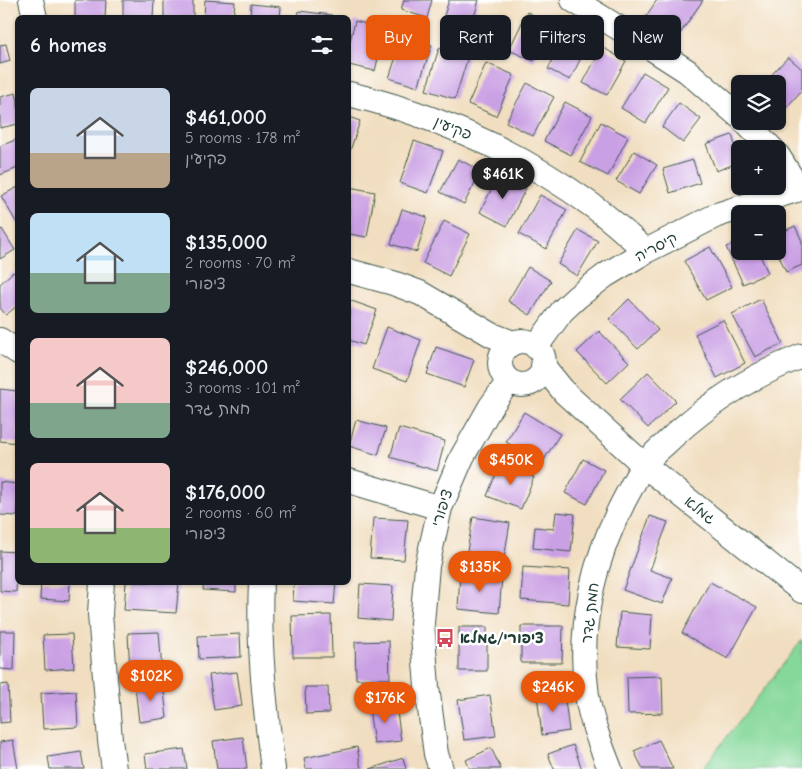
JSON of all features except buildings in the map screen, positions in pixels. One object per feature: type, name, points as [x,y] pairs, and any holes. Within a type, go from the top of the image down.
[{"type":"street","points":[[31,0],[34,15]]},
{"type":"street","points":[[574,0],[686,71],[731,110]]},
{"type":"street","name":"פקיעין","points":[[351,95],[419,114],[496,146],[548,176],[592,205],[646,251]]},
{"type":"street","points":[[753,130],[763,140]]},
{"type":"street","points":[[786,169],[799,189]]},
{"type":"street","name":"קיסריה","points":[[530,369],[562,311],[606,275],[646,251],[717,215],[799,189]]},
{"type":"street","points":[[351,272],[393,283],[420,293],[492,335],[507,349],[501,368],[504,375],[530,369]]},
{"type":"street","points":[[0,340],[15,350]]},
{"type":"street","name":"גמלא","points":[[507,349],[524,341],[530,369],[550,390],[600,426],[644,465],[802,591]]},
{"type":"street","name":"חמת גדר","points":[[610,769],[588,698],[585,668],[590,591],[604,544],[614,520],[644,465],[702,410],[756,376],[782,363],[802,356]]},
{"type":"street","name":"ציפורי","points":[[441,769],[436,754],[427,687],[422,623],[427,566],[440,508],[462,457],[491,406],[530,369]]},
{"type":"street","points":[[351,482],[440,508]]},
{"type":"street","points":[[102,585],[100,614],[114,769]]},
{"type":"street","points":[[261,585],[260,628],[273,769]]},
{"type":"green space","points":[[802,640],[802,769],[702,769]]},
{"type":"place","name":"ציפורי/גמלא","points":[[445,638]]}]
